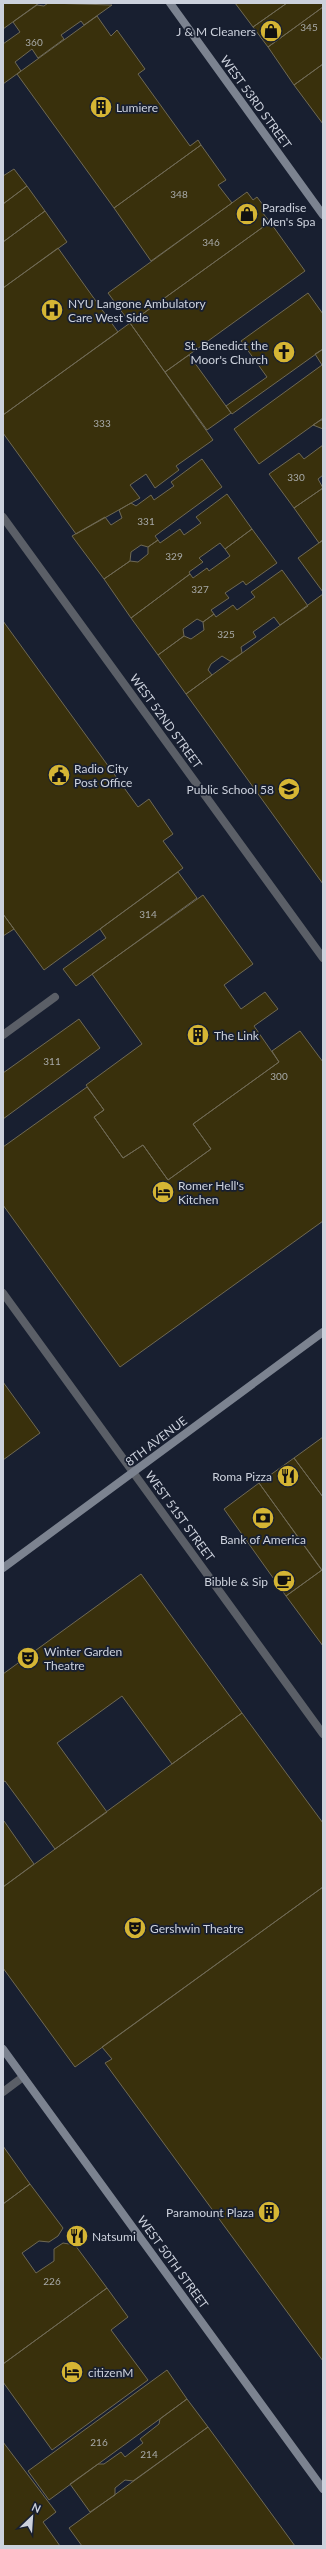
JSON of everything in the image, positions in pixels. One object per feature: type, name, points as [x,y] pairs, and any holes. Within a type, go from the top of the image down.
[{"type":"main road","name":"WEST 53RD STREET","points":[[170,3],[323,215]]},
{"type":"main road","name":"8TH AVENUE","points":[[3,1568],[134,1473],[323,1332]]},
{"type":"main road","name":"WEST 50TH STREET","points":[[3,2049],[323,2489]]},
{"type":"street","name":"WEST 52ND STREET","points":[[3,517],[323,958]]},
{"type":"street","points":[[3,1035],[55,997]]},
{"type":"street","name":"WEST 51ST STREET","points":[[3,1293],[323,1734]]},
{"type":"street","points":[[3,2092],[23,2077]]},
{"type":"building","points":[[3,3],[39,3],[3,29]]},
{"type":"building","points":[[48,3],[112,5],[84,25],[81,21],[61,35],[64,39],[38,58],[32,49],[15,62],[21,71],[3,84],[3,44],[20,32],[13,22],[37,5],[44,6]]},
{"type":"building","points":[[235,3],[287,3],[253,27]]},
{"type":"building","points":[[287,3],[323,3],[323,7],[268,47],[253,27]]},
{"type":"building","points":[[323,7],[323,64],[294,85],[268,47]]},
{"type":"building","name":"Lumiere","points":[[97,16],[111,36],[117,30],[145,69],[138,74],[190,146],[198,140],[201,145],[114,208],[17,74]]},
{"type":"building","points":[[323,64],[323,124],[294,85]]},
{"type":"building","points":[[201,145],[226,180],[218,185],[232,203],[151,261],[114,208]]},
{"type":"building","points":[[14,169],[27,186],[3,204],[3,176]]},
{"type":"building","points":[[27,186],[45,211],[3,242],[3,204]]},
{"type":"building","points":[[247,192],[253,200],[257,197],[266,209],[262,212],[270,222],[130,323],[108,293]]},
{"type":"building","points":[[45,211],[67,242],[3,288],[3,242]]},
{"type":"building","points":[[270,222],[305,271],[165,372],[130,323]]},
{"type":"building","name":"NYU Langone Ambulatory Care West Side","points":[[58,248],[118,332],[3,415],[3,288]]},
{"type":"building","name":"St. Benedict the Moor's Church","points":[[308,293],[323,314],[323,349],[232,414],[226,406],[267,377],[241,341]]},
{"type":"building","points":[[130,323],[213,440],[176,466],[179,470],[155,488],[146,474],[130,485],[140,498],[76,534],[3,433],[3,415]]},
{"type":"building","points":[[323,349],[323,418],[259,464],[234,429],[322,365],[315,354]]},
{"type":"building","points":[[189,355],[231,413],[207,430],[165,372]]},
{"type":"building","points":[[323,420],[323,429],[313,425]]},
{"type":"building","points":[[323,445],[323,475],[318,479],[323,488],[294,508],[269,474],[299,453],[304,459]]},
{"type":"building","points":[[202,459],[222,487],[155,536],[158,540],[148,547],[141,545],[131,552],[130,561],[104,579],[72,536],[105,517],[111,525],[122,518],[119,510],[131,503],[136,506],[151,495],[154,500],[174,486],[171,482]]},
{"type":"building","points":[[323,488],[323,540],[319,543],[294,508]]},
{"type":"building","points":[[227,494],[252,529],[225,549],[220,543],[199,558],[203,562],[189,572],[190,574],[131,618],[104,579],[130,561],[138,562],[148,554],[148,547],[158,540],[160,543],[180,529],[184,535],[201,523],[196,517]]},
{"type":"building","points":[[252,529],[277,563],[246,585],[243,581],[225,593],[229,598],[211,610],[214,614],[203,622],[197,619],[183,629],[184,636],[158,655],[131,618],[190,574],[193,578],[207,568],[209,571],[230,556],[225,549]]},
{"type":"building","points":[[323,540],[323,592],[298,558]]},
{"type":"building","points":[[282,570],[308,606],[280,625],[274,617],[253,632],[256,637],[241,647],[242,653],[230,661],[222,656],[211,664],[208,670],[212,675],[186,694],[158,655],[184,636],[191,639],[204,630],[203,622],[214,614],[216,617],[233,605],[237,610],[255,597],[251,592]]},
{"type":"building","name":"Public School 58","points":[[323,594],[323,884],[186,694]]},
{"type":"building","name":"Radio City Post Office","points":[[3,621],[138,807],[149,799],[173,834],[163,841],[183,868],[44,970],[3,914]]},
{"type":"building","points":[[178,872],[197,898],[76,986],[63,969],[106,938],[100,929]]},
{"type":"building","name":"The Link","points":[[203,895],[253,964],[224,985],[241,1009],[265,992],[278,1009],[254,1026],[279,1062],[193,1124],[211,1149],[168,1180],[143,1145],[123,1158],[94,1117],[104,1110],[86,1085],[142,1044],[92,974]]},
{"type":"building","points":[[3,914],[14,929],[3,936]]},
{"type":"building","points":[[79,1019],[100,1048],[3,1119],[3,1073]]},
{"type":"building","name":"Romer Hell's Kitchen","points":[[300,1031],[323,1062],[323,1221],[120,1367],[3,1205],[3,1147],[87,1087],[104,1110],[94,1117],[123,1158],[143,1145],[168,1180],[211,1149],[193,1124],[279,1062],[272,1051]]},
{"type":"building","points":[[3,1382],[40,1433],[3,1460]]},
{"type":"building","points":[[323,1437],[323,1497],[294,1458]]},
{"type":"building","points":[[294,1458],[323,1497],[323,1572],[259,1483]]},
{"type":"building","points":[[259,1483],[322,1570],[286,1596],[224,1509]]},
{"type":"building","points":[[322,1570],[323,1572],[323,1646],[286,1596]]},
{"type":"building","points":[[141,1574],[242,1713],[172,1764],[122,1696],[57,1743],[107,1812],[55,1849],[5,1781],[3,1782],[3,1674]]},
{"type":"building","name":"Gershwin Theatre","points":[[242,1713],[323,1823],[323,1887],[75,2067],[3,1968],[3,1887]]},
{"type":"building","points":[[4,1821],[34,1864],[3,1887],[3,1822]]},
{"type":"building","name":"Paramount Plaza","points":[[323,1887],[323,2361],[105,2063],[112,2059],[102,2047]]},
{"type":"building","points":[[3,2146],[30,2184],[3,2204]]},
{"type":"building","points":[[30,2184],[63,2228],[58,2236],[49,2242],[39,2241],[22,2253],[36,2273],[54,2261],[54,2249],[63,2243],[75,2245],[107,2288],[3,2364],[3,2204]]},
{"type":"building","name":"citizenM","points":[[107,2288],[128,2317],[111,2330],[148,2380],[52,2450],[3,2382],[3,2364]]},
{"type":"building","points":[[167,2370],[187,2399],[49,2500],[28,2471]]},
{"type":"building","points":[[187,2399],[208,2427],[133,2481],[125,2480],[115,2488],[115,2495],[90,2512],[70,2484],[98,2464],[104,2464],[121,2452],[125,2457],[143,2443],[140,2439],[159,2424],[160,2419]]},
{"type":"building","points":[[208,2427],[295,2546],[82,2546],[69,2528]]},
{"type":"building","points":[[3,2442],[56,2512],[43,2522],[60,2546],[3,2546]]},
{"type":"place","name":"J & M Cleaners","points":[[271,31]]},
{"type":"place","name":"Lumiere","points":[[101,107]]},
{"type":"place","name":"Paradise Men's Spa","points":[[247,214]]},
{"type":"place","name":"NYU Langone Ambulatory Care West Side","points":[[52,310]]},
{"type":"place","name":"St. Benedict the Moor's Church","points":[[284,352]]},
{"type":"place","name":"Radio City Post Office","points":[[59,775]]},
{"type":"place","name":"Public School 58","points":[[289,789]]},
{"type":"place","name":"The Link","points":[[198,1035]]},
{"type":"place","name":"Romer Hell's Kitchen","points":[[163,1192]]},
{"type":"place","name":"Roma Pizza","points":[[288,1476]]},
{"type":"place","name":"Bank of America","points":[[263,1518]]},
{"type":"place","name":"Bibble & Sip","points":[[284,1581]]},
{"type":"place","name":"Winter Garden Theatre","points":[[28,1658]]},
{"type":"place","name":"Gershwin Theatre","points":[[135,1928]]},
{"type":"place","name":"Paramount Plaza","points":[[269,2212]]},
{"type":"place","name":"Natsumi","points":[[77,2236]]},
{"type":"place","name":"citizenM","points":[[72,2372]]}]
